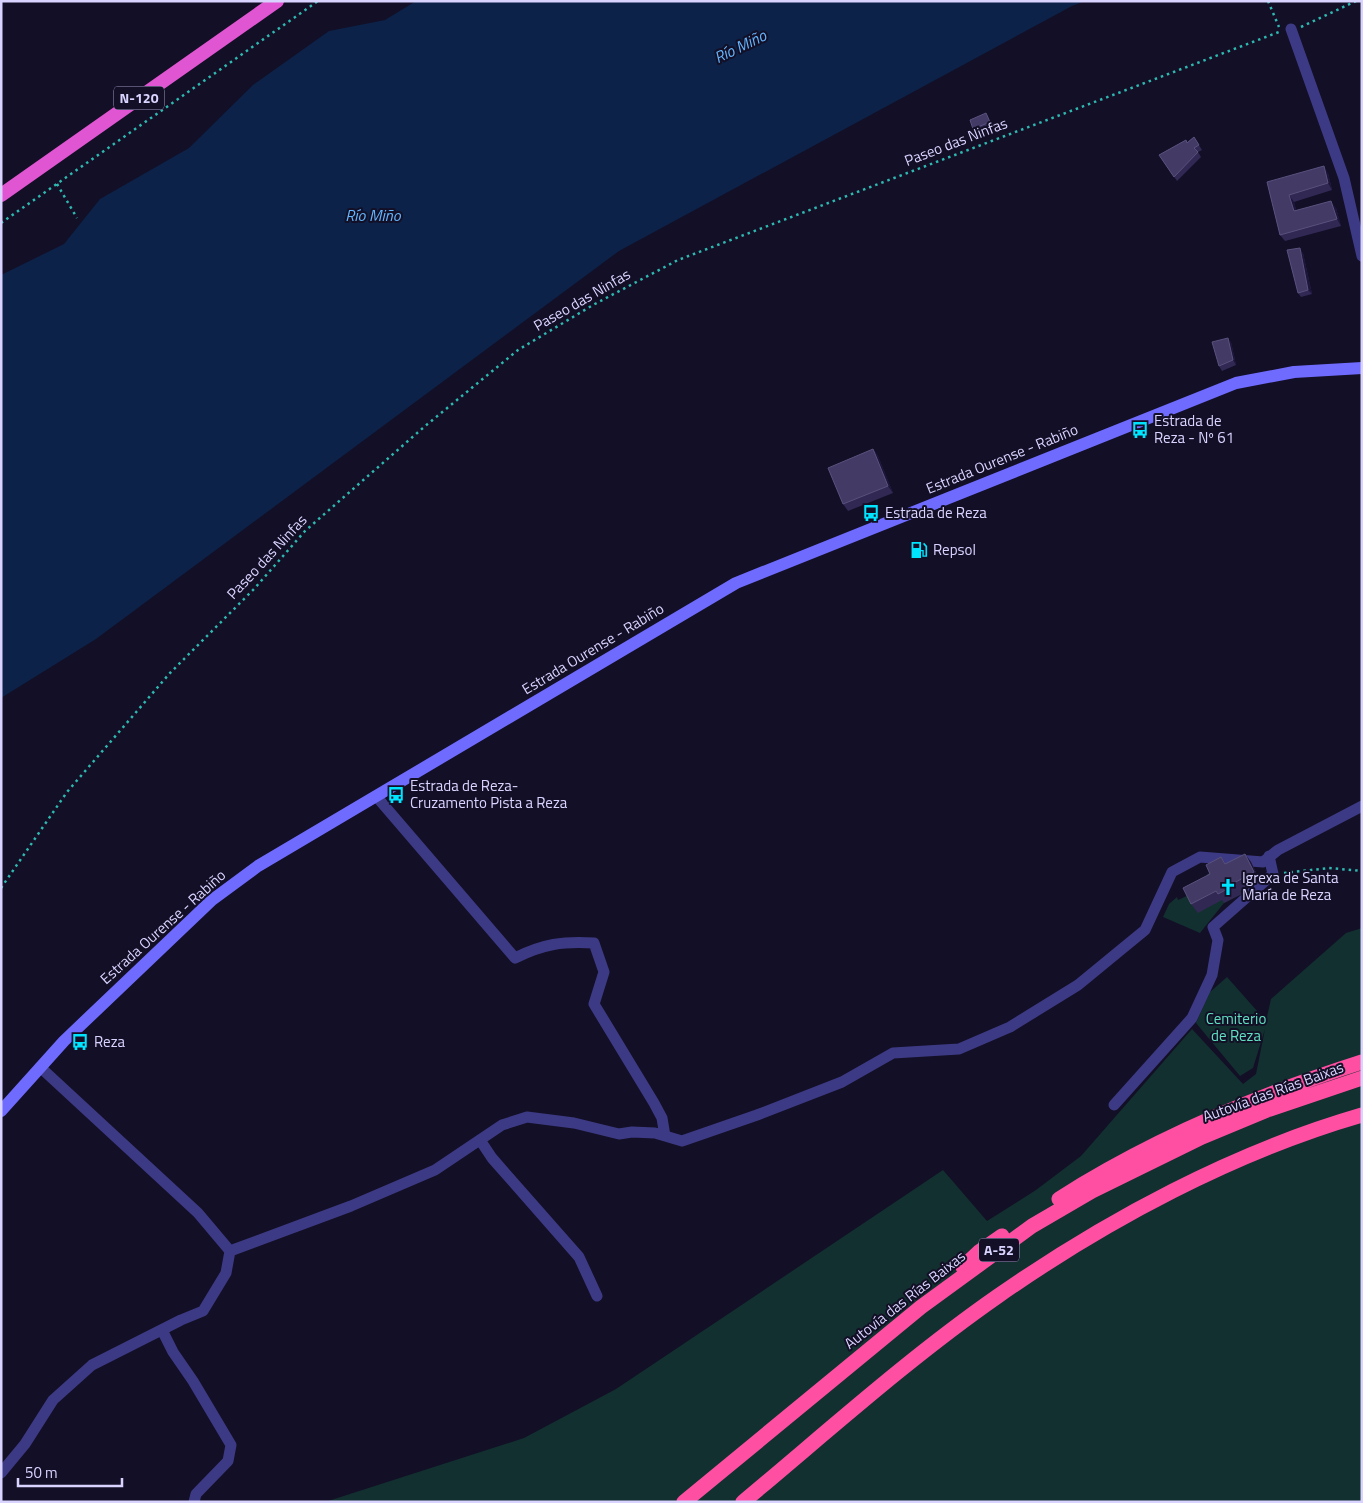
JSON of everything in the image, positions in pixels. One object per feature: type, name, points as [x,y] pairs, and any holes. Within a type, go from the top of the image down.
[{"type":"highway","name":"N-120","points":[[1,195],[277,1]]},
{"type":"highway","points":[[921,1306],[979,1252],[1087,1181],[1135,1154],[1192,1126],[1307,1080],[1362,1062]]},
{"type":"highway","name":"Autovía das Rías Baixas","points":[[684,1502],[921,1306],[1032,1226],[1092,1191],[1202,1137],[1267,1110],[1362,1078]]},
{"type":"highway","name":"A-52","points":[[743,1502],[928,1348],[998,1296],[1071,1248],[1174,1190],[1260,1152],[1329,1125],[1362,1115]]},
{"type":"main road","name":"Estrada Ourense - Rabiño","points":[[1,1110],[64,1041],[212,900],[258,866],[736,582],[1236,384],[1294,372],[1362,368]]},
{"type":"street","points":[[1286,30],[1344,178],[1362,256]]},
{"type":"street","points":[[376,796],[515,958],[536,948],[573,942],[594,943],[604,972],[594,1004],[654,1103],[662,1118],[665,1136]]},
{"type":"street","points":[[230,1251],[351,1206],[435,1170],[502,1125],[527,1116],[574,1123],[619,1134],[632,1132],[655,1133],[682,1141],[758,1115],[842,1082],[893,1053],[959,1049],[1010,1027],[1078,986],[1144,930],[1172,872],[1200,858],[1263,862],[1278,850],[1362,806]]},
{"type":"street","points":[[1114,1104],[1192,1018],[1212,975],[1218,940],[1212,927],[1273,874],[1270,856]]},
{"type":"street","points":[[40,1067],[198,1213],[230,1251]]},
{"type":"street","points":[[480,1140],[492,1158],[579,1257],[597,1296]]},
{"type":"street","points":[[1,1473],[25,1444],[53,1400],[92,1365],[203,1311],[226,1273],[230,1251]]},
{"type":"street","points":[[162,1330],[173,1352],[193,1381],[231,1445],[228,1461],[196,1494],[194,1502]]},
{"type":"path","points":[[1,223],[318,1]]},
{"type":"path","points":[[1268,1],[1286,30]]},
{"type":"path","name":"Paseo das Ninfas","points":[[1,888],[67,792],[170,673],[254,588],[305,531],[424,427],[518,350],[593,305],[678,260],[1286,30],[1302,26],[1356,1]]},
{"type":"path","points":[[57,184],[77,218]]},
{"type":"path","points":[[1273,874],[1328,868],[1362,871]]},
{"type":"green space","points":[[1251,862],[1260,881],[1241,891],[1242,894],[1224,903],[1200,933],[1163,917],[1169,904],[1177,897],[1178,900],[1210,885],[1207,874]]},
{"type":"green space","name":"Cemiterio de Reza","points":[[1362,928],[1362,1502],[325,1502],[524,1438],[616,1389],[943,1170],[987,1221],[1036,1190],[1081,1156],[1192,1029],[1243,1084],[1256,1074],[1265,1029],[1253,1068],[1240,1076],[1196,1023],[1210,992],[1227,977],[1266,1021],[1271,999],[1346,933]]},
{"type":"water","name":"Río Miño","points":[[416,1],[1085,1],[1072,6],[619,251],[96,639],[1,698],[1,275],[64,244],[100,199],[189,148],[253,85],[329,31],[385,20]]},
{"type":"building","points":[[986,113],[990,122],[973,129],[970,120]]},
{"type":"building","points":[[1194,137],[1199,145],[1194,148],[1198,152],[1174,177],[1159,155],[1186,140],[1187,143]]},
{"type":"building","points":[[1324,166],[1328,183],[1289,195],[1294,211],[1331,201],[1337,219],[1280,235],[1267,182]]},
{"type":"building","points":[[1300,248],[1308,290],[1298,293],[1287,250]]},
{"type":"building","points":[[1228,338],[1233,360],[1219,366],[1212,342]]},
{"type":"building","points":[[873,449],[888,486],[843,504],[828,468]]},
{"type":"building","points":[[1245,854],[1254,872],[1218,894],[1216,891],[1191,904],[1183,888],[1210,874],[1206,865],[1221,857],[1225,864]]},
{"type":"place","name":"Estrada de Reza - Nº 61","points":[[1140,430]]},
{"type":"place","name":"Estrada de Reza","points":[[871,513]]},
{"type":"place","name":"Repsol","points":[[919,550]]},
{"type":"place","name":"Estrada de Reza- Cruzamento Pista a Reza","points":[[396,795]]},
{"type":"place","name":"Igrexa de Santa María de Reza","points":[[1228,887]]},
{"type":"place","name":"Reza","points":[[80,1042]]}]
